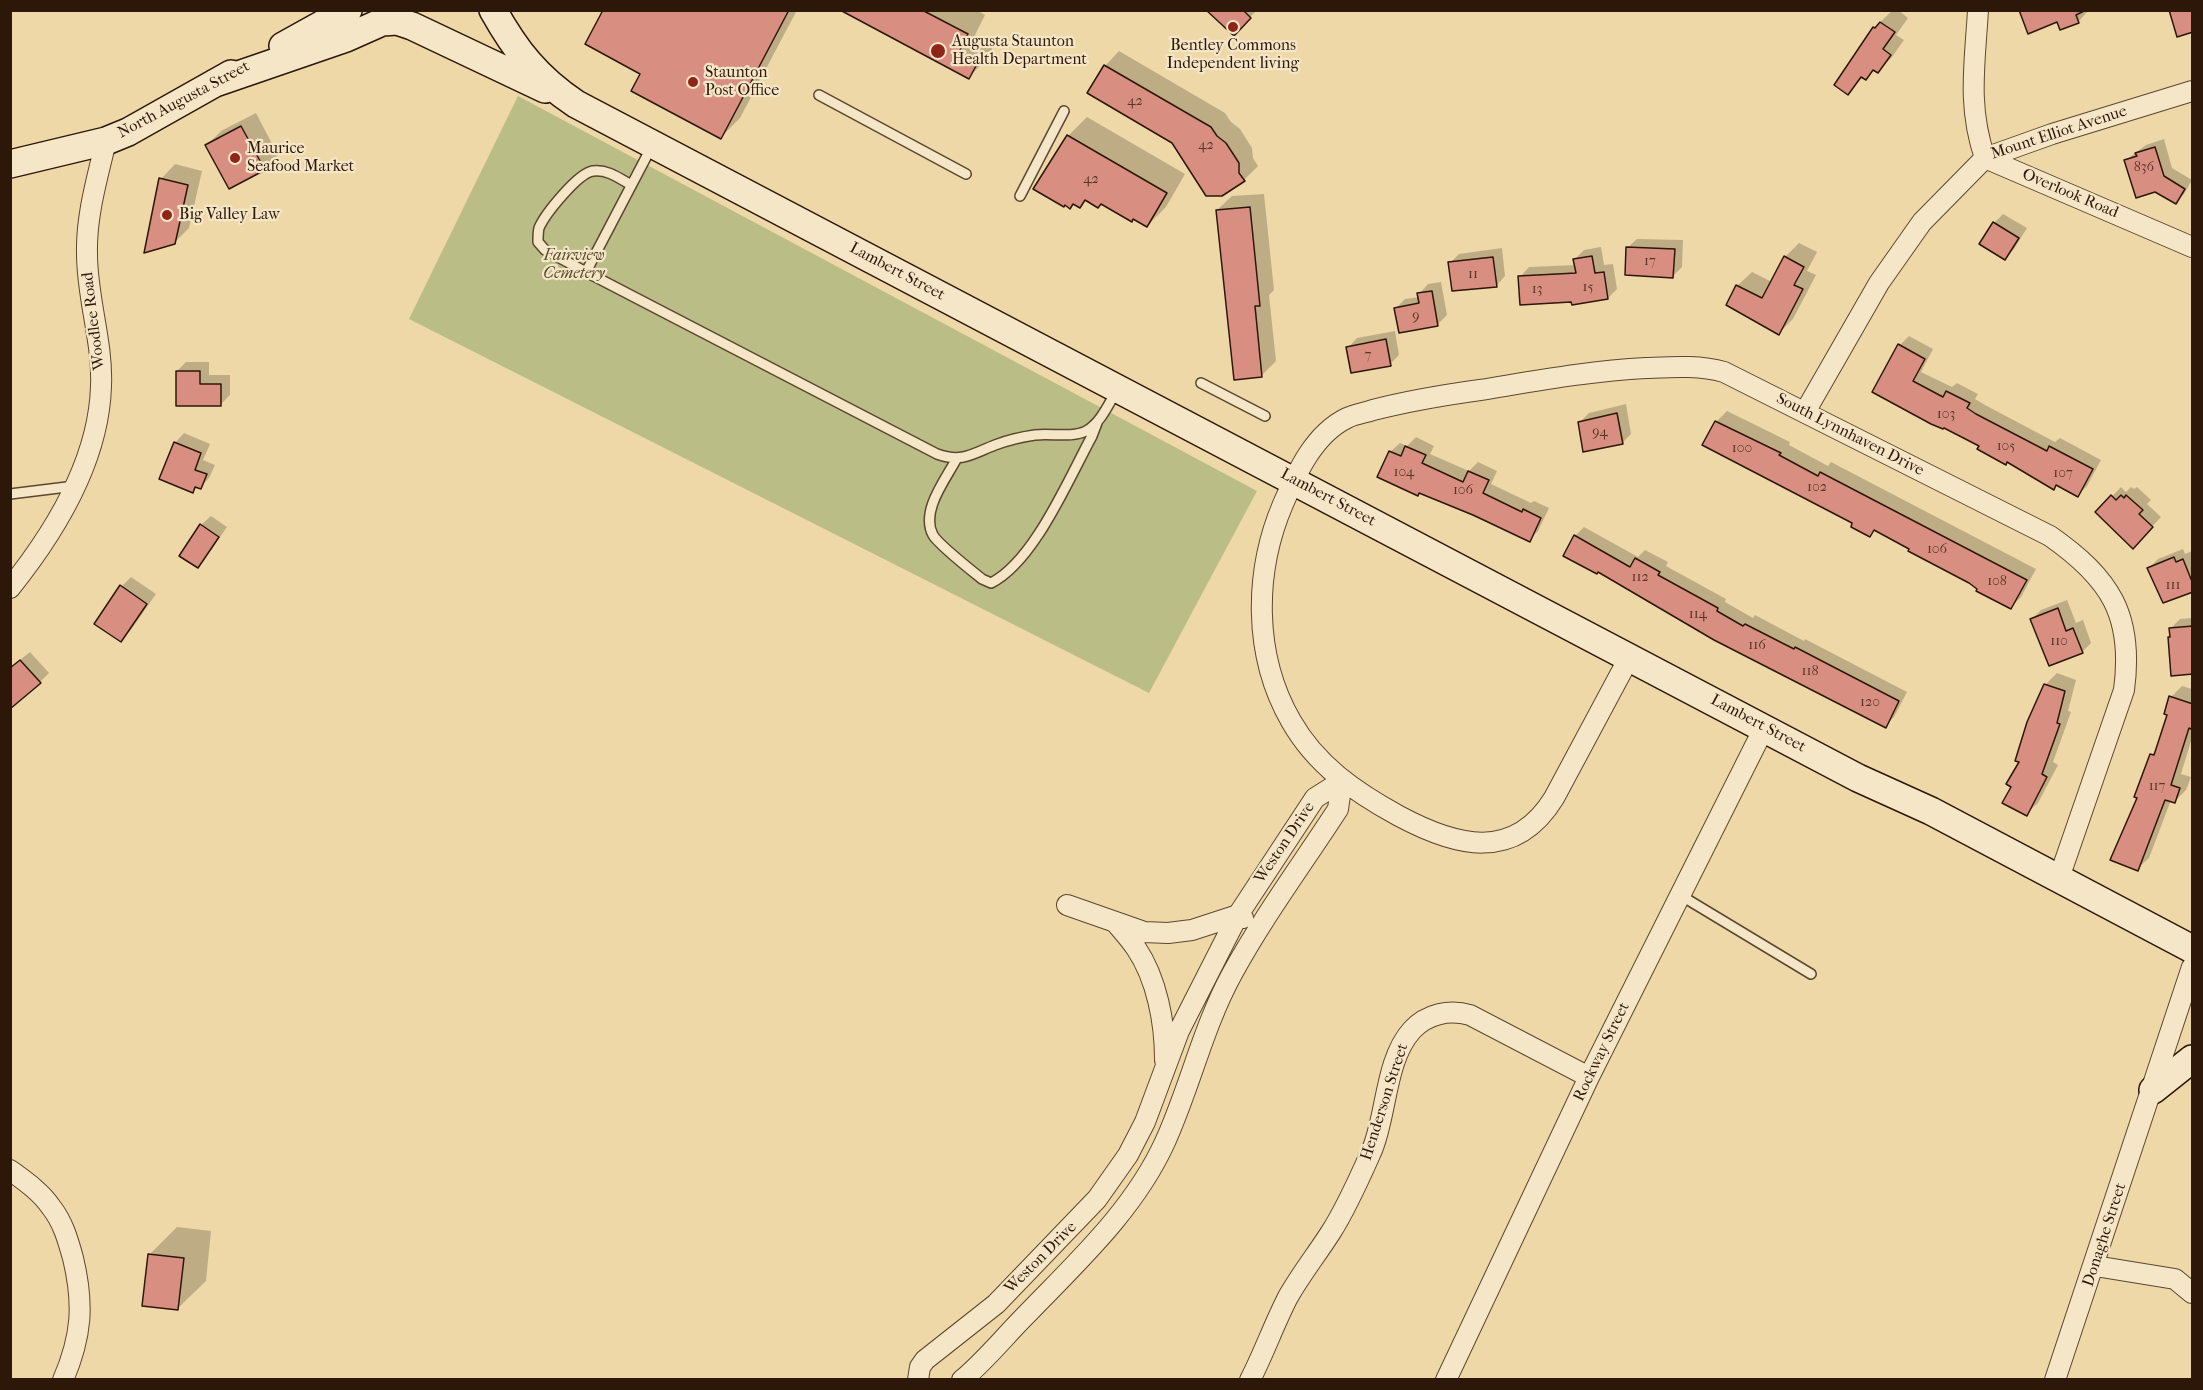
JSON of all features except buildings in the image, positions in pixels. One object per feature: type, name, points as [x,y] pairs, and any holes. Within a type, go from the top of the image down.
[{"type":"street","name":"North Augusta Street","points":[[10,164],[105,141],[128,132],[348,10]]},
{"type":"street","name":"Lambert Street","points":[[493,10],[522,57],[557,91],[576,104],[1858,778],[1931,810],[2193,949]]},
{"type":"street","points":[[1978,10],[1972,95],[1976,133],[1985,158]]},
{"type":"street","points":[[215,83],[346,38],[382,22],[397,21],[576,104]]},
{"type":"street","name":"Mount Elliot Avenue","points":[[1805,412],[1879,283],[1922,222],[1985,158],[2052,134],[2193,91]]},
{"type":"street","name":"Woodlee Road","points":[[10,588],[54,523],[75,486],[96,425],[102,386],[87,255],[90,209],[105,141]]},
{"type":"street","name":"Overlook Road","points":[[1985,158],[2193,247]]},
{"type":"street","name":"South Lynnhaven Drive","points":[[1630,657],[1547,809],[1534,823],[1511,838],[1499,842],[1470,844],[1438,836],[1368,799],[1342,781],[1316,757],[1290,719],[1281,699],[1264,642],[1261,614],[1262,583],[1274,524],[1293,480],[1313,448],[1331,429],[1349,417],[1395,404],[1605,370],[1682,366],[1721,371],[2050,536],[2088,566],[2104,586],[2118,608],[2126,650],[2124,690],[2059,878]]},
{"type":"street","name":"Rockway Street","points":[[1446,1380],[1589,1077],[1764,728]]},
{"type":"street","name":"Weston Drive","points":[[918,1380],[920,1367],[925,1360],[996,1304],[1097,1199],[1145,1122],[1179,1031],[1238,915],[1315,798],[1342,781]]},
{"type":"street","name":"Weston Drive","points":[[962,1380],[1087,1253],[1150,1171],[1187,1091],[1213,1012],[1233,972],[1260,928],[1338,809],[1342,781]]},
{"type":"street","points":[[1067,905],[1144,932],[1168,933],[1210,926],[1238,915],[1260,928]]},
{"type":"street","points":[[1115,922],[1136,947],[1152,983],[1165,1038],[1165,1070]]},
{"type":"street","name":"Donaghe Street","points":[[2055,1380],[2095,1266],[2193,967]]},
{"type":"street","name":"Henderson Street","points":[[1250,1380],[1280,1312],[1299,1279],[1332,1231],[1364,1166],[1379,1128],[1398,1055],[1407,1036],[1418,1024],[1432,1016],[1448,1012],[1470,1015],[1589,1077]]},
{"type":"street","points":[[2153,1090],[2193,1059]]},
{"type":"street","points":[[10,1170],[33,1187],[50,1205],[69,1241],[81,1303],[76,1344],[63,1380]]},
{"type":"street","points":[[2095,1266],[2175,1279],[2193,1293]]},
{"type":"lane","points":[[819,95],[966,174]]},
{"type":"lane","points":[[1020,196],[1064,111]]},
{"type":"lane","points":[[586,272],[653,144]]},
{"type":"lane","points":[[632,185],[606,171],[590,171],[575,181],[555,205],[538,229],[538,242],[545,250],[586,272],[937,454],[957,458],[972,456],[1015,439],[1044,434],[1080,433],[1098,421]]},
{"type":"lane","points":[[1201,383],[1265,416]]},
{"type":"lane","points":[[957,458],[931,508],[930,522],[933,536],[982,579],[991,583],[999,579],[1033,545],[1098,421],[1118,388]]},
{"type":"lane","points":[[10,495],[75,486]]},
{"type":"lane","points":[[1680,895],[1811,974]]},
{"type":"green space","name":"Fairview Cemetery","points":[[518,96],[1257,491],[1149,693],[409,319]]},
{"type":"place","name":"Bentley Commons Independent living","points":[[1233,27]]},
{"type":"place","name":"Augusta Staunton Health Department","points":[[938,51]]},
{"type":"place","name":"Staunton Post Office","points":[[693,82]]},
{"type":"place","name":"Maurice Seafood Market","points":[[235,158]]},
{"type":"place","name":"Big Valley Law","points":[[167,215]]}]
